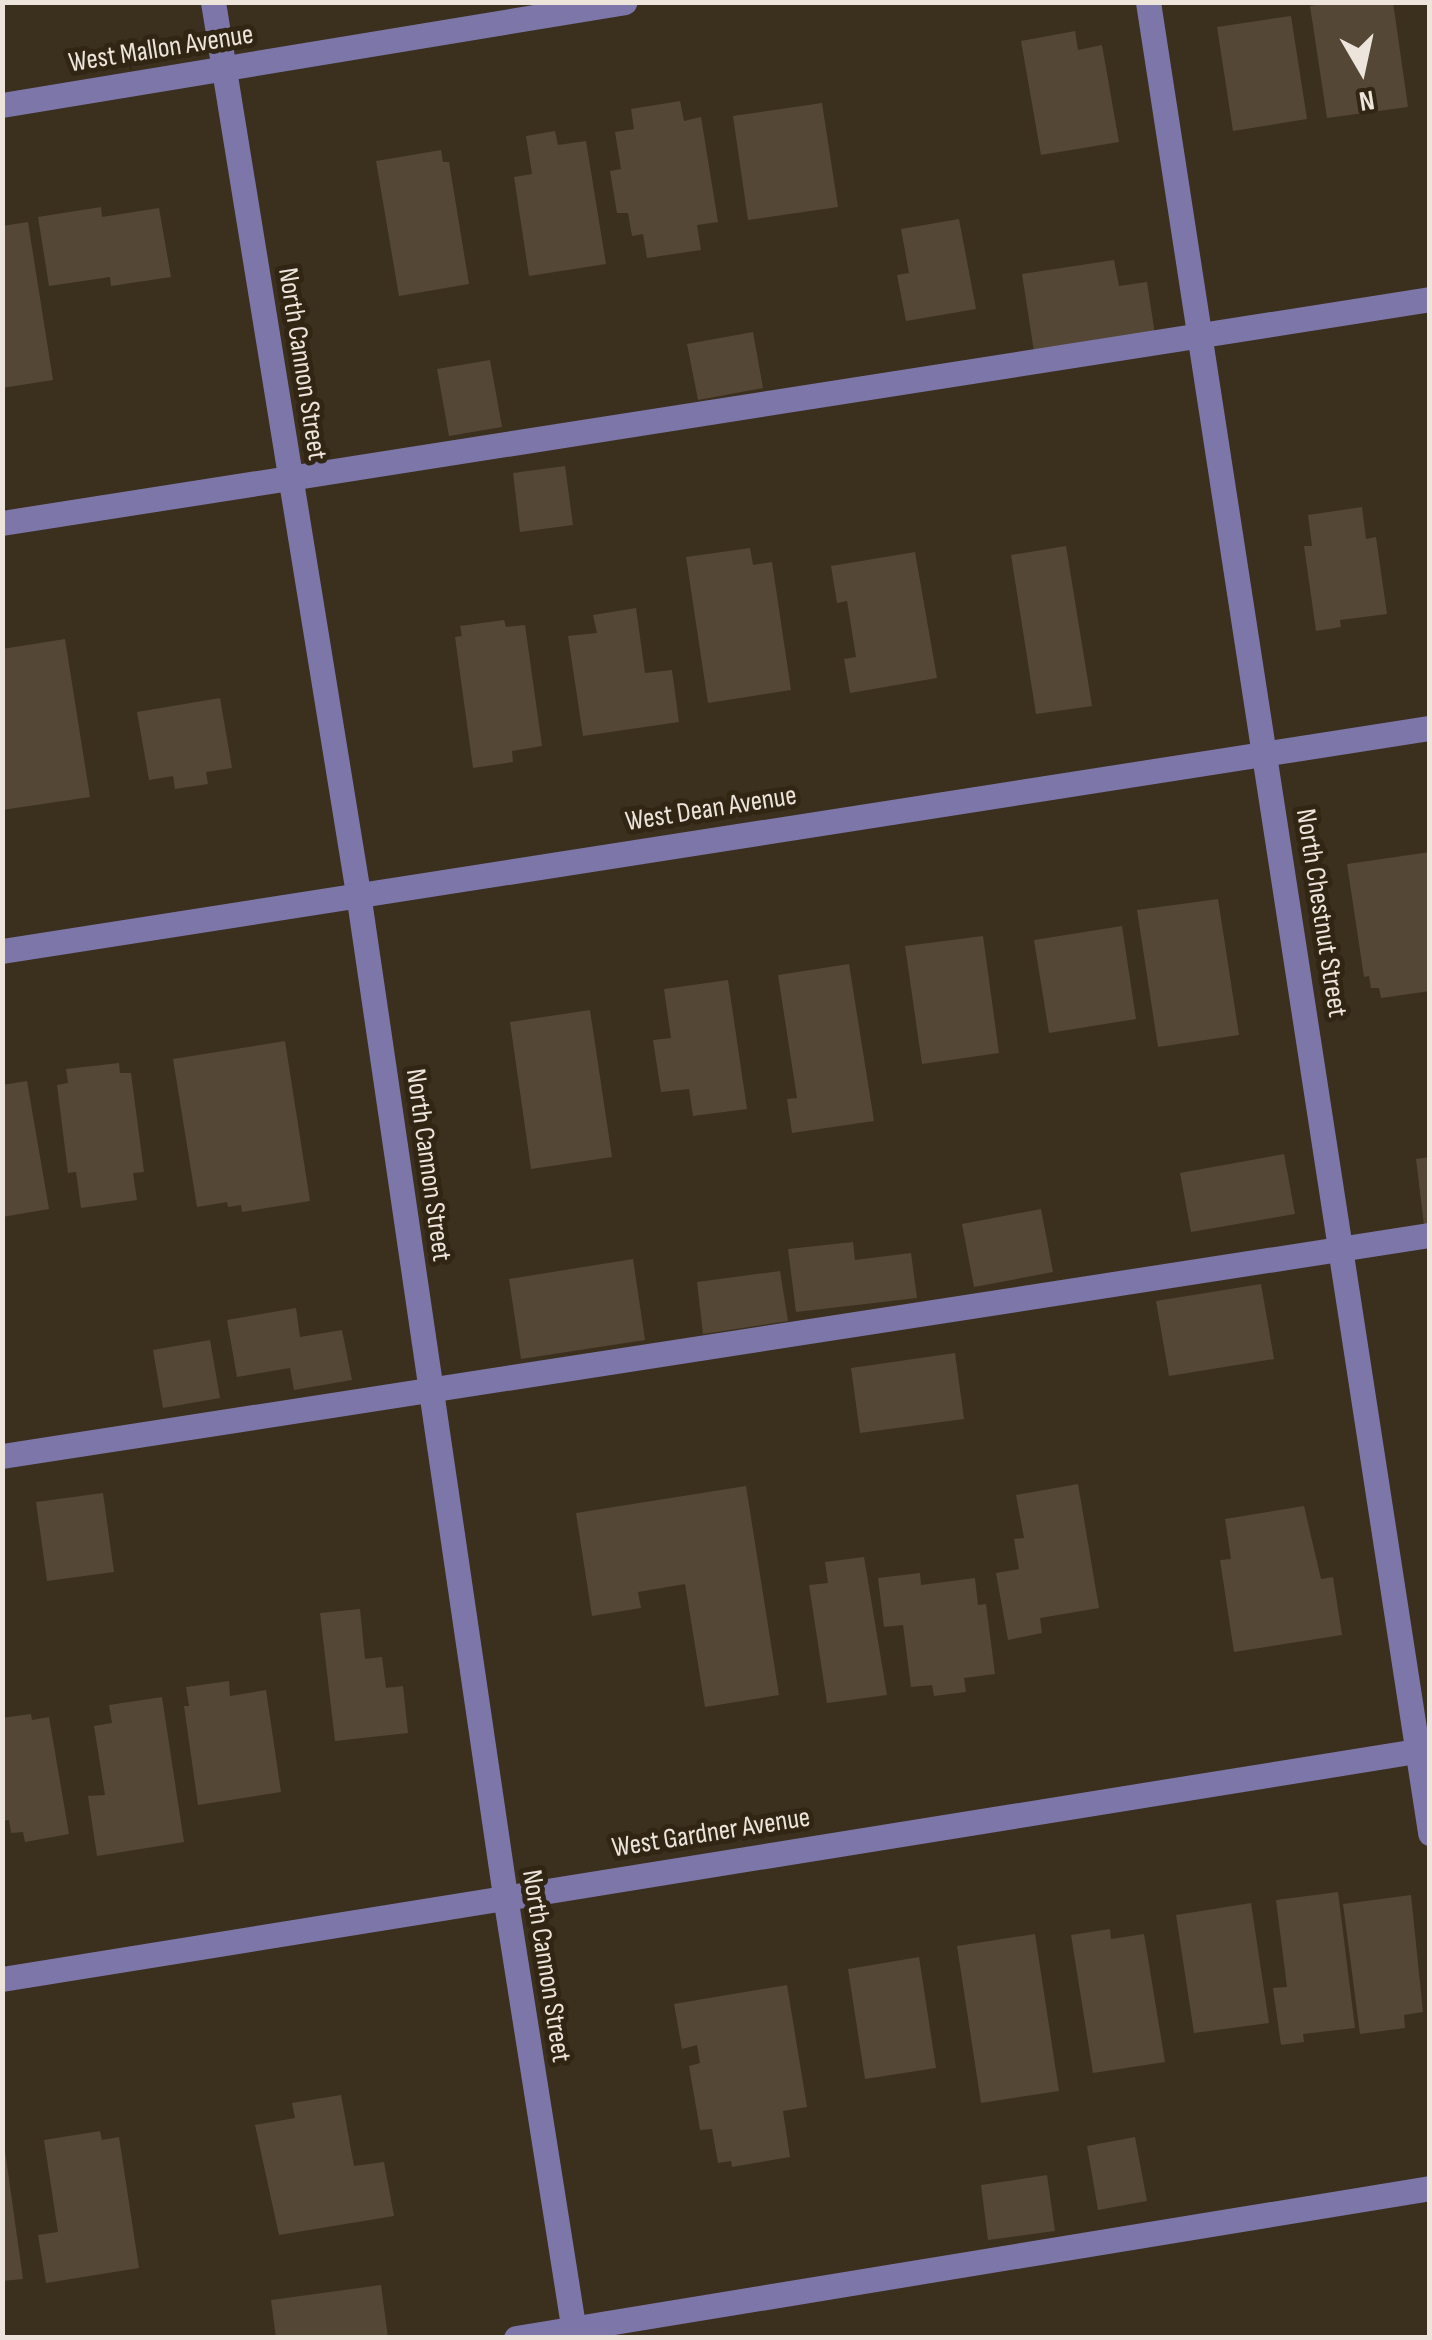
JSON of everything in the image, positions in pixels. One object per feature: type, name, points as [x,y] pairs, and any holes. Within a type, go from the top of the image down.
[{"type":"street","name":"North Cannon Street","points":[[213,2],[358,894],[505,1896],[574,2333]]},
{"type":"street","name":"West Mallon Avenue","points":[[2,104],[625,2]]},
{"type":"street","name":"North Chestnut Street","points":[[1148,2],[1341,1250],[1423,1750],[1430,1833]]},
{"type":"street","points":[[2,523],[1430,299]]},
{"type":"street","name":"West Dean Avenue","points":[[2,951],[1430,728]]},
{"type":"street","points":[[2,1456],[1430,1236]]},
{"type":"street","name":"West Gardner Avenue","points":[[2,1979],[1423,1750]]},
{"type":"street","points":[[516,2338],[574,2333],[1430,2188]]},
{"type":"building","points":[[1393,2],[1408,107],[1327,118],[1310,6]]},
{"type":"building","points":[[1291,16],[1307,119],[1233,131],[1217,27]]},
{"type":"building","points":[[1075,31],[1078,50],[1102,45],[1119,142],[1041,155],[1021,41]]},
{"type":"building","points":[[680,101],[684,121],[701,117],[718,222],[697,225],[701,250],[647,258],[643,234],[632,236],[628,213],[617,213],[610,171],[621,169],[615,132],[634,129],[631,109]]},
{"type":"building","points":[[822,103],[838,207],[748,220],[733,116]]},
{"type":"building","points":[[555,131],[558,145],[586,141],[606,264],[529,276],[514,177],[532,174],[526,136]]},
{"type":"building","points":[[441,150],[443,162],[449,162],[469,284],[399,296],[376,161]]},
{"type":"building","points":[[101,207],[102,217],[159,208],[171,277],[111,286],[110,277],[49,286],[38,217]]},
{"type":"building","points":[[959,219],[976,309],[906,321],[897,275],[909,273],[901,229]]},
{"type":"building","points":[[28,222],[53,380],[2,388],[2,226]]},
{"type":"building","points":[[1114,260],[1119,286],[1147,282],[1156,341],[1035,358],[1022,274]]},
{"type":"building","points":[[753,332],[763,388],[698,400],[687,344]]},
{"type":"building","points":[[490,360],[502,427],[449,436],[437,369]]},
{"type":"building","points":[[565,466],[573,525],[520,532],[513,473]]},
{"type":"building","points":[[1362,507],[1366,539],[1376,537],[1387,614],[1340,620],[1341,627],[1316,631],[1304,546],[1312,546],[1308,515]]},
{"type":"building","points":[[1066,546],[1092,706],[1036,714],[1011,555]]},
{"type":"building","points":[[750,548],[753,565],[772,562],[791,690],[708,703],[686,557]]},
{"type":"building","points":[[915,552],[937,678],[850,693],[844,659],[856,657],[847,601],[837,603],[831,566]]},
{"type":"building","points":[[636,608],[645,673],[672,670],[679,722],[583,736],[568,636],[597,633],[593,615]]},
{"type":"building","points":[[504,620],[506,627],[525,625],[542,746],[512,751],[513,762],[473,768],[455,637],[462,636],[460,626]]},
{"type":"building","points":[[65,639],[90,797],[2,810],[2,649]]},
{"type":"building","points":[[220,698],[232,768],[206,772],[208,784],[175,789],[173,776],[149,780],[137,712]]},
{"type":"building","points":[[1430,852],[1430,991],[1381,998],[1379,988],[1371,988],[1369,976],[1364,977],[1347,864]]},
{"type":"building","points":[[1218,899],[1239,1035],[1158,1047],[1137,910]]},
{"type":"building","points":[[1122,926],[1136,1019],[1049,1033],[1034,940]]},
{"type":"building","points":[[983,936],[999,1053],[922,1064],[905,946]]},
{"type":"building","points":[[849,964],[874,1121],[792,1133],[787,1099],[797,1098],[778,975]]},
{"type":"building","points":[[728,980],[747,1109],[693,1116],[689,1089],[661,1092],[653,1040],[671,1038],[664,989]]},
{"type":"building","points":[[590,1010],[612,1157],[531,1169],[510,1022]]},
{"type":"building","points":[[285,1041],[310,1201],[242,1212],[241,1205],[228,1207],[227,1202],[197,1207],[173,1059]]},
{"type":"building","points":[[119,1063],[120,1073],[131,1073],[144,1172],[133,1173],[137,1200],[81,1208],[76,1172],[68,1173],[57,1085],[68,1083],[66,1069]]},
{"type":"building","points":[[27,1081],[49,1209],[2,1217],[2,1085]]},
{"type":"building","points":[[1284,1154],[1295,1214],[1191,1232],[1180,1173]]},
{"type":"building","points":[[1430,1157],[1430,1225],[1424,1225],[1416,1159]]},
{"type":"building","points":[[1041,1209],[1053,1272],[974,1287],[962,1224]]},
{"type":"building","points":[[853,1242],[855,1260],[911,1253],[917,1298],[796,1312],[788,1249]]},
{"type":"building","points":[[633,1259],[645,1340],[521,1359],[509,1279]]},
{"type":"building","points":[[780,1271],[788,1321],[703,1334],[697,1282]]},
{"type":"building","points":[[1261,1284],[1274,1359],[1169,1376],[1156,1301]]},
{"type":"building","points":[[296,1308],[300,1337],[342,1330],[352,1380],[294,1390],[290,1368],[237,1377],[227,1320]]},
{"type":"building","points":[[210,1340],[220,1398],[163,1408],[153,1350]]},
{"type":"building","points":[[955,1353],[964,1419],[860,1433],[851,1368]]},
{"type":"building","points":[[1078,1484],[1099,1608],[1040,1618],[1042,1633],[1008,1640],[996,1573],[1019,1569],[1014,1539],[1024,1538],[1016,1495]]},
{"type":"building","points":[[746,1486],[779,1695],[705,1707],[685,1584],[638,1592],[641,1608],[592,1616],[576,1513]]},
{"type":"building","points":[[103,1493],[114,1572],[47,1581],[36,1502]]},
{"type":"building","points":[[1304,1506],[1321,1579],[1333,1577],[1342,1635],[1234,1652],[1220,1560],[1231,1559],[1225,1519]]},
{"type":"building","points":[[864,1557],[887,1695],[827,1703],[809,1585],[828,1583],[825,1562]]},
{"type":"building","points":[[920,1573],[921,1585],[975,1578],[978,1605],[986,1604],[995,1674],[964,1678],[966,1692],[934,1696],[932,1685],[911,1687],[903,1625],[884,1627],[878,1578]]},
{"type":"building","points":[[360,1609],[365,1659],[382,1657],[386,1688],[403,1686],[408,1733],[335,1741],[320,1613]]},
{"type":"building","points":[[229,1681],[230,1696],[266,1690],[281,1792],[198,1805],[184,1706],[189,1706],[186,1687]]},
{"type":"building","points":[[162,1697],[184,1842],[97,1856],[88,1796],[105,1795],[94,1726],[112,1723],[109,1705]]},
{"type":"building","points":[[31,1714],[32,1720],[49,1717],[69,1834],[25,1842],[23,1832],[11,1833],[9,1820],[2,1821],[2,1718]]},
{"type":"building","points":[[1338,1892],[1355,2028],[1303,2034],[1304,2042],[1281,2045],[1273,1988],[1287,1987],[1276,1900]]},
{"type":"building","points":[[1411,1895],[1423,2012],[1404,2015],[1405,2028],[1360,2034],[1343,1904]]},
{"type":"building","points":[[1251,1903],[1269,2023],[1194,2033],[1176,1915]]},
{"type":"building","points":[[1110,1929],[1111,1939],[1144,1934],[1165,2062],[1093,2073],[1071,1935]]},
{"type":"building","points":[[1035,1934],[1059,2091],[981,2103],[957,1946]]},
{"type":"building","points":[[919,1957],[936,2068],[865,2079],[848,1969]]},
{"type":"building","points":[[787,1985],[807,2107],[783,2111],[790,2157],[732,2167],[731,2161],[718,2163],[712,2129],[700,2130],[689,2066],[700,2063],[697,2045],[682,2049],[674,2004]]},
{"type":"building","points":[[341,2095],[354,2166],[384,2162],[394,2216],[279,2235],[255,2125],[295,2118],[292,2103]]},
{"type":"building","points":[[100,2131],[102,2140],[119,2137],[139,2268],[46,2283],[38,2235],[58,2232],[44,2140]]},
{"type":"building","points":[[1135,2137],[1147,2201],[1098,2210],[1087,2146]]},
{"type":"building","points":[[5,2151],[23,2279],[2,2281],[2,2152]]},
{"type":"building","points":[[1047,2175],[1055,2231],[988,2240],[981,2185]]},
{"type":"building","points":[[381,2285],[388,2338],[276,2338],[271,2300]]}]
